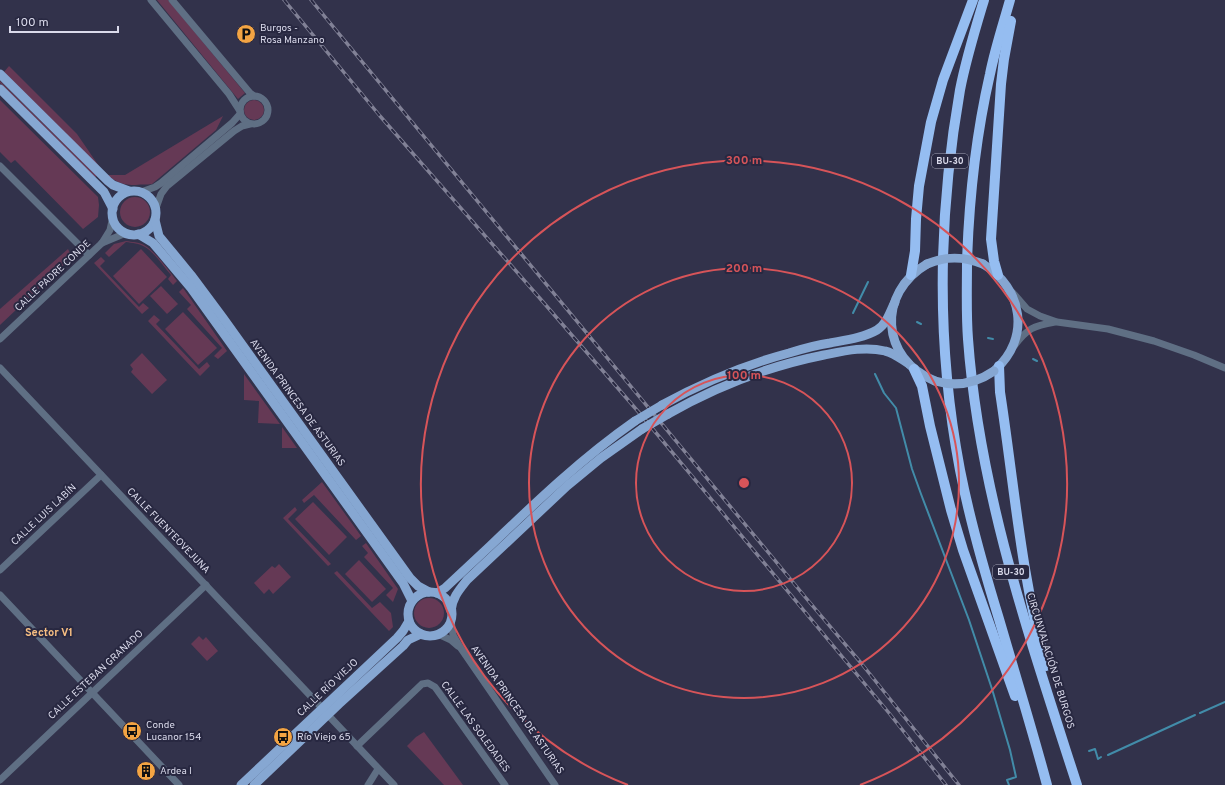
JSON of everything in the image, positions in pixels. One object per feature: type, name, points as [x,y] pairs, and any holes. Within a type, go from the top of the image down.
[{"type":"highway","points":[[911,275],[915,256],[919,186],[931,122],[943,80],[973,0]]},
{"type":"highway","name":"BU-30","points":[[984,0],[961,88],[948,179],[942,286],[944,351],[956,449],[974,531],[1046,785]]},
{"type":"highway","name":"CIRCUNVALACIÓN DE BURGOS","points":[[1010,0],[990,74],[980,126],[974,173],[968,227],[966,304],[968,340],[974,398],[985,468],[997,523],[1017,594],[1077,785]]},
{"type":"highway","points":[[998,275],[994,261],[991,239],[997,137],[1004,59],[1016,0]]},
{"type":"highway","points":[[912,367],[922,386],[940,472],[963,550],[1046,785]]},
{"type":"highway","points":[[997,368],[1029,592],[1044,659],[1077,785]]},
{"type":"main road","points":[[0,74],[108,181],[113,185],[129,191],[141,192],[153,201],[156,208],[155,220],[148,230],[138,234],[126,233],[120,229],[115,223],[113,212],[104,192],[0,89]]},
{"type":"main road","points":[[113,212],[118,198],[129,191]]},
{"type":"main road","name":"AVENIDA PRINCESA DE ASTURIAS","points":[[155,220],[159,236],[223,318],[406,574],[418,586],[433,592]]},
{"type":"main road","name":"AVENIDA PRINCESA DE ASTURIAS","points":[[138,234],[153,243],[191,288],[403,582],[412,601]]},
{"type":"main road","points":[[955,258],[974,261],[983,264],[998,275],[1006,283],[1011,292],[1017,310],[1017,330],[1012,349],[997,368],[980,379],[965,384],[950,384],[935,381],[927,378],[891,353],[861,349],[816,357],[776,367],[736,381],[688,403],[642,429],[601,458],[567,486],[472,575],[456,594],[452,606],[451,616],[445,630],[438,634],[429,636],[421,634],[414,629],[409,621],[408,610],[412,601],[420,594],[445,588],[583,460],[610,439],[662,405],[692,389],[746,366],[815,346],[861,337],[876,331],[881,328],[885,322],[903,285],[911,275],[927,264],[936,260],[955,258]]},
{"type":"main road","points":[[894,302],[892,324],[894,338],[900,352],[912,367]]},
{"type":"main road","points":[[433,592],[447,601],[451,616]]},
{"type":"main road","name":"CALLE RÍO VIEJO","points":[[254,785],[397,638],[409,621]]},
{"type":"main road","name":"CALLE RÍO VIEJO","points":[[241,785],[408,640],[421,634]]},
{"type":"street","points":[[151,0],[229,94],[242,118],[250,124]]},
{"type":"street","points":[[156,208],[158,198],[167,186],[234,131],[242,126],[262,122],[268,111],[264,100],[250,93],[172,0]]},
{"type":"street","points":[[141,192],[155,187],[232,123],[240,112],[242,102],[245,99],[254,96]]},
{"type":"street","points":[[0,166],[89,255]]},
{"type":"street","name":"CALLE PADRE CONDE","points":[[0,339],[102,243],[110,230],[113,212]]},
{"type":"street","name":"CALLE PADRE CONDE","points":[[102,243],[126,233]]},
{"type":"street","points":[[1006,283],[1027,309],[1040,316],[1057,322],[1108,329],[1154,341],[1225,368]]},
{"type":"street","points":[[1012,349],[1022,336],[1030,329],[1040,325],[1057,322]]},
{"type":"street","name":"CALLE FUENTEOVEJUNA","points":[[0,368],[394,785]]},
{"type":"street","name":"CALLE LUIS LABÍN","points":[[0,570],[101,474]]},
{"type":"street","name":"CALLE ESTEBAN GRANADO","points":[[0,780],[206,585]]},
{"type":"street","points":[[0,595],[179,785]]},
{"type":"street","name":"AVENIDA PRINCESA DE ASTURIAS","points":[[451,616],[453,634],[460,647],[555,785]]},
{"type":"street","name":"AVENIDA PRINCESA DE ASTURIAS","points":[[438,634],[451,640],[460,647]]},
{"type":"street","name":"CALLE LAS SOLEDADES","points":[[357,746],[422,684],[428,683],[435,687],[505,785]]},
{"type":"street","points":[[368,785],[378,769]]},
{"type":"shaded area","points":[[157,0],[168,0],[245,93],[238,99]]},
{"type":"shaded area","points":[[9,66],[77,134],[101,169],[4,72]]},
{"type":"shaded area","points":[[0,81],[97,176],[95,177],[0,83]]},
{"type":"shaded area","points":[[0,100],[98,197],[98,217],[83,229],[15,160],[11,163],[0,152]]},
{"type":"shaded area","points":[[254,100],[261,103],[264,110],[261,117],[254,120],[247,117],[244,110],[247,103]]},
{"type":"shaded area","points":[[223,116],[216,130],[152,184],[128,185],[118,182],[107,175],[125,175]]},
{"type":"shaded area","points":[[135,197],[146,201],[150,212],[146,223],[135,227],[124,223],[120,212],[124,201]]},
{"type":"shaded area","points":[[126,241],[140,243],[148,248],[162,262],[177,281],[173,285],[168,279],[171,275],[159,260],[145,247],[136,243],[126,242],[109,257],[105,253],[114,244]]},
{"type":"shaded area","points":[[68,249],[72,257],[0,325],[0,309]]},
{"type":"shaded area","points":[[141,249],[167,277],[139,304],[113,276]]},
{"type":"shaded area","points":[[101,257],[105,261],[100,266],[139,307],[143,303],[149,308],[142,314],[94,263]]},
{"type":"shaded area","points":[[161,286],[178,304],[167,314],[150,296]]},
{"type":"shaded area","points":[[183,288],[227,351],[218,359],[214,356],[222,348],[187,309],[191,305],[179,292]]},
{"type":"shaded area","points":[[183,312],[217,348],[198,365],[165,329]]},
{"type":"shaded area","points":[[154,315],[160,320],[156,324],[199,369],[207,362],[210,366],[200,376],[148,321]]},
{"type":"shaded area","points":[[142,353],[167,380],[152,394],[131,372],[133,369],[130,365]]},
{"type":"shaded area","points":[[244,374],[280,424],[258,423],[259,401],[244,400]]},
{"type":"shaded area","points":[[282,427],[297,448],[282,448]]},
{"type":"shaded area","points":[[322,482],[361,536],[356,540],[314,495],[304,503],[302,500]]},
{"type":"shaded area","points":[[313,502],[347,537],[329,555],[295,519]]},
{"type":"shaded area","points":[[295,507],[297,510],[288,519],[331,564],[328,566],[283,518]]},
{"type":"shaded area","points":[[366,543],[398,589],[393,602],[386,595],[393,588],[364,557],[368,553],[362,546]]},
{"type":"shaded area","points":[[359,560],[386,589],[372,602],[345,574]]},
{"type":"shaded area","points":[[279,564],[291,577],[273,594],[269,589],[264,594],[254,583],[272,566],[275,568]]},
{"type":"shaded area","points":[[337,571],[372,608],[380,602],[391,613],[393,627],[389,631],[334,573]]},
{"type":"shaded area","points":[[429,598],[440,602],[444,613],[440,624],[429,628],[418,624],[414,613],[418,602]]},
{"type":"shaded area","points":[[199,636],[203,640],[206,637],[218,651],[207,661],[191,644]]},
{"type":"shaded area","points":[[424,732],[463,785],[444,785],[407,746],[416,737]]},
{"type":"waterway","points":[[853,313],[868,282]]},
{"type":"waterway","points":[[917,322],[921,324]]},
{"type":"waterway","points":[[988,338],[993,339]]},
{"type":"waterway","points":[[1033,359],[1037,361]]},
{"type":"waterway","points":[[875,374],[884,393],[896,408],[912,469],[969,620],[992,689],[1010,750],[1016,777],[1007,780],[1009,785]]},
{"type":"waterway","points":[[1200,713],[1225,702]]},
{"type":"waterway","points":[[1108,755],[1195,715]]},
{"type":"waterway","points":[[1089,751],[1095,749],[1098,759],[1101,757]]},
{"type":"railway","points":[[284,0],[380,116],[642,416],[889,713],[946,785]]},
{"type":"railway","points":[[311,0],[861,663],[959,785]]},
{"type":"place","name":"Burgos - Rosa Manzano","points":[[246,34]]},
{"type":"place","name":"Conde Lucanor 154","points":[[132,731]]},
{"type":"place","name":"Río Viejo 65","points":[[283,737]]},
{"type":"place","name":"Ardea I","points":[[146,771]]},
{"type":"district","name":"Sector V1","points":[[49,633]]}]
